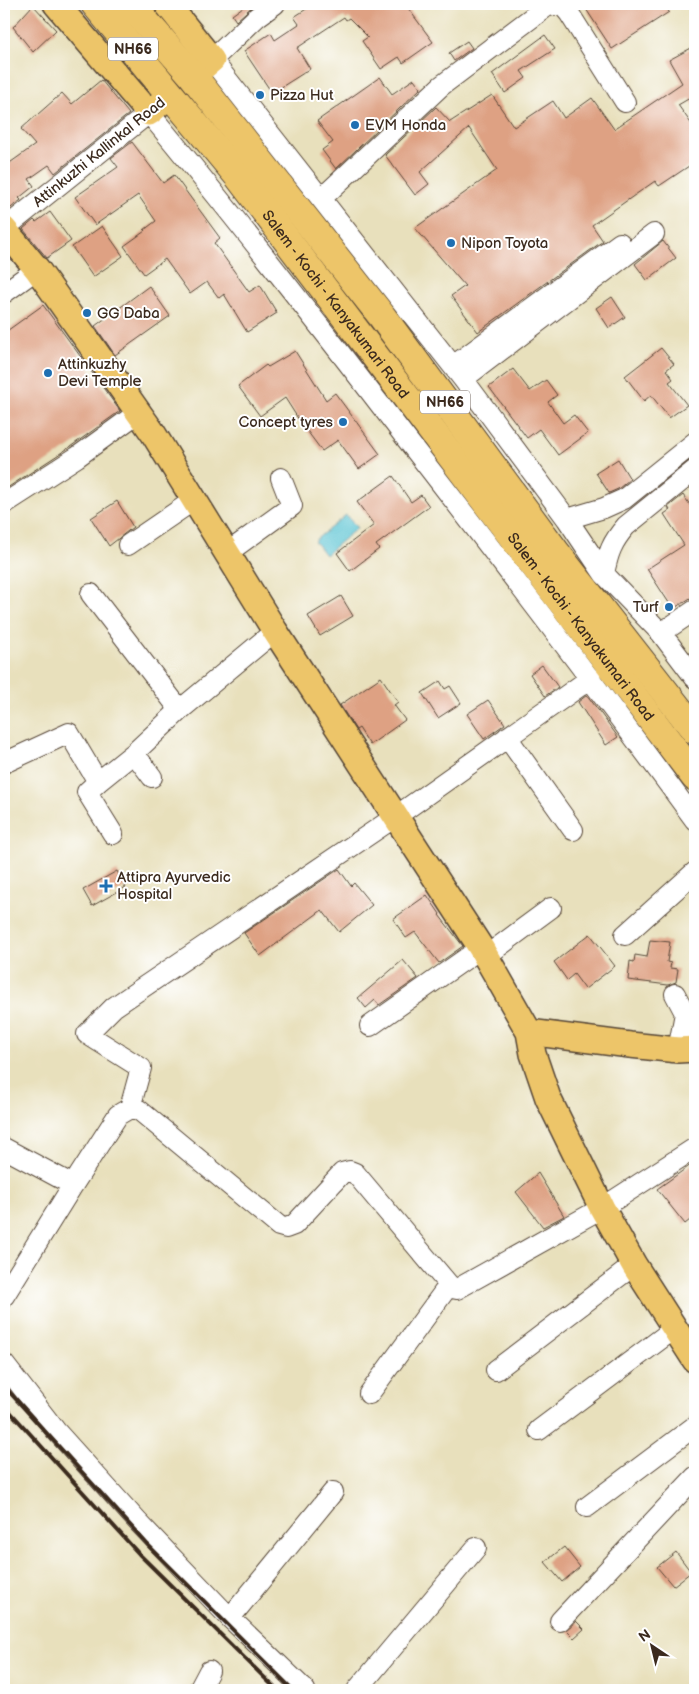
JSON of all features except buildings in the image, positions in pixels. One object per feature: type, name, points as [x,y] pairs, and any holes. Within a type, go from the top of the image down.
[{"type":"highway","name":"Salem - Kochi - Kanyakumari Road","points":[[96,4],[238,177],[695,778]]},
{"type":"highway","name":"Salem - Kochi - Kanyakumari Road","points":[[130,4],[202,68],[555,551],[695,730]]},
{"type":"main road","points":[[56,4],[149,113]]},
{"type":"main road","points":[[167,4],[202,68]]},
{"type":"main road","name":"Attinkuzhi Kallinkal Road","points":[[149,113],[171,94]]},
{"type":"main road","points":[[4,229],[37,269],[139,412],[274,631],[483,952],[529,1032],[533,1054],[548,1098],[602,1208],[634,1265],[695,1360]]},
{"type":"main road","points":[[529,1032],[583,1040],[687,1050]]},
{"type":"street","points":[[275,4],[257,17],[202,68],[322,198],[458,372],[568,519],[604,574],[661,633],[695,678]]},
{"type":"street","points":[[322,198],[441,86],[546,7],[555,4],[563,6],[569,14],[625,102]]},
{"type":"street","name":"Attinkuzhi Kallinkal Road","points":[[4,229],[149,113]]},
{"type":"street","points":[[149,113],[226,205],[591,678],[695,820]]},
{"type":"street","points":[[458,372],[654,234]]},
{"type":"street","points":[[458,372],[620,243]]},
{"type":"street","points":[[4,293],[37,269]]},
{"type":"street","points":[[4,504],[77,457],[139,412]]},
{"type":"street","points":[[568,519],[604,508],[624,499],[695,442]]},
{"type":"street","points":[[604,574],[608,554],[618,535],[626,526],[695,470]]},
{"type":"street","points":[[227,553],[292,506],[281,478]]},
{"type":"street","points":[[128,544],[194,500]]},
{"type":"street","points":[[90,594],[180,710]]},
{"type":"street","points":[[661,633],[695,610]]},
{"type":"street","points":[[113,834],[87,792],[274,631]]},
{"type":"street","points":[[130,1108],[141,1068],[86,1034],[114,1007],[395,817],[591,678]]},
{"type":"street","points":[[4,763],[69,733],[98,782]]},
{"type":"street","points":[[507,737],[573,830]]},
{"type":"street","points":[[134,753],[152,777]]},
{"type":"street","points":[[626,935],[695,872]]},
{"type":"street","points":[[370,1026],[551,908]]},
{"type":"street","points":[[675,994],[685,1013],[687,1050]]},
{"type":"street","points":[[4,1296],[118,1115],[130,1108],[139,1110],[279,1226],[286,1228],[294,1225],[342,1173],[350,1171],[356,1173],[452,1288],[461,1287],[602,1208],[695,1148]]},
{"type":"street","points":[[4,1148],[73,1185]]},
{"type":"street","points":[[496,1370],[634,1265]]},
{"type":"street","points":[[369,1394],[449,1285]]},
{"type":"street","points":[[539,1430],[674,1329]]},
{"type":"street","points":[[4,1364],[56,1431],[138,1522],[230,1618],[305,1690]]},
{"type":"street","points":[[587,1507],[695,1426]]},
{"type":"street","points":[[560,1621],[695,1477]]},
{"type":"street","points":[[230,1618],[333,1492]]},
{"type":"street","points":[[357,1690],[476,1548]]},
{"type":"street","points":[[199,1690],[209,1671]]},
{"type":"water","points":[[346,515],[357,528],[325,555],[314,541]]},
{"type":"railway","points":[[4,1386],[148,1545],[293,1690]]},
{"type":"railway","points":[[4,1405],[139,1554],[277,1690]]},
{"type":"place","name":"Pizza Hut","points":[[260,95]]},
{"type":"place","name":"EVM Honda","points":[[355,125]]},
{"type":"place","name":"Nipon Toyota","points":[[451,243]]},
{"type":"place","name":"GG Daba","points":[[87,313]]},
{"type":"place","name":"Attinkuzhy Devi Temple","points":[[48,373]]},
{"type":"place","name":"Concept tyres","points":[[343,422]]},
{"type":"place","name":"Turf","points":[[669,607]]},
{"type":"place","name":"Attipra Ayurvedic Hospital","points":[[106,886]]}]
